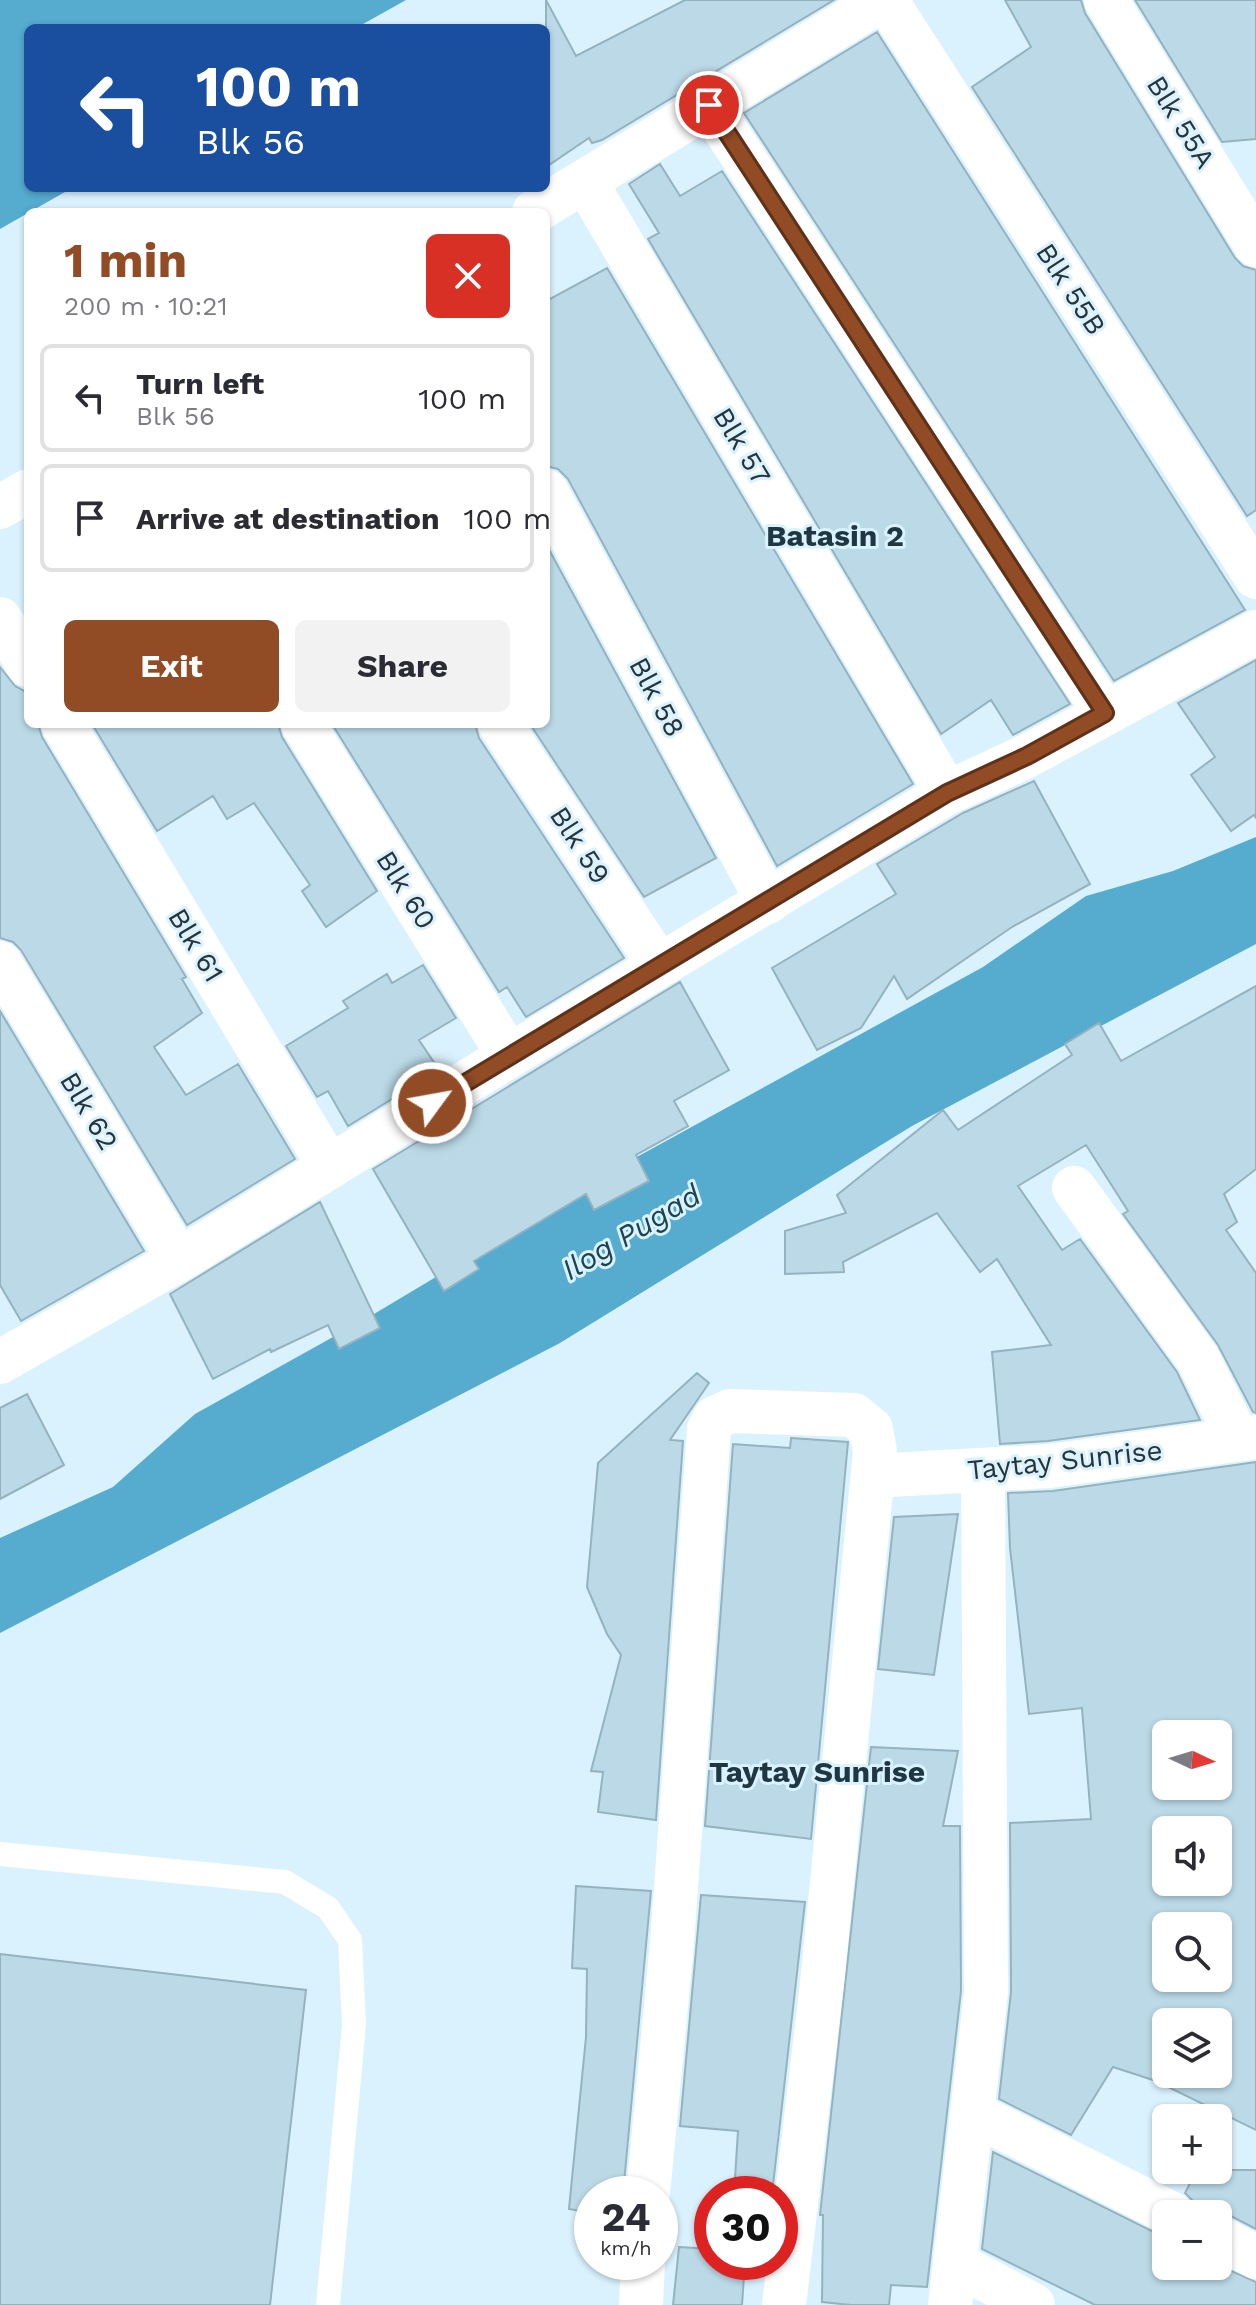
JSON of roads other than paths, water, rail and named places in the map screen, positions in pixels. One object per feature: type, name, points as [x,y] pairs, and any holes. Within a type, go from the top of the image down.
[{"type":"street","points":[[541,208],[884,0]]},
{"type":"street","name":"Blk 55B","points":[[884,0],[1256,577]]},
{"type":"street","name":"Blk 55A","points":[[1106,0],[1256,245]]},
{"type":"street","points":[[709,105],[1105,713]]},
{"type":"street","name":"Blk 57","points":[[585,181],[947,793]]},
{"type":"street","points":[[0,507],[24,493]]},
{"type":"street","name":"Blk 58","points":[[550,498],[768,902]]},
{"type":"street","points":[[0,619],[24,658]]},
{"type":"street","points":[[5,1348],[179,1260],[509,1056],[947,793],[1027,756],[1256,632]]},
{"type":"street","name":"Blk 61","points":[[65,728],[329,1166]]},
{"type":"street","name":"Blk 60","points":[[305,728],[509,1056]]},
{"type":"street","name":"Blk 59","points":[[503,728],[659,965]]},
{"type":"street","name":"Blk 62","points":[[0,963],[179,1260]]},
{"type":"street","points":[[1074,1188],[1198,1359],[1247,1438]]},
{"type":"street","points":[[650,2176],[672,1943],[709,1429],[715,1418],[730,1411],[854,1415],[871,1429],[875,1452],[822,1983],[784,2305]]},
{"type":"street","name":"Taytay Sunrise","points":[[873,1476],[1050,1466],[1247,1438]]},
{"type":"street","points":[[983,1471],[986,1992],[952,2284],[1033,2305]]},
{"type":"street","points":[[974,2114],[1152,2204]]},
{"type":"street","points":[[1232,2244],[1256,2257]]},
{"type":"street","points":[[641,2305],[642,2280]]},
{"type":"lane","points":[[0,1854],[285,1882],[328,1908],[350,1940],[354,2025],[328,2305]]},
{"type":"water","points":[[0,0],[406,0],[363,24],[24,24],[24,192],[65,192],[37,208],[24,208],[24,215],[0,229]]},
{"type":"water","name":"Ilog Pugad","points":[[1256,837],[1256,944],[912,1126],[560,1343],[0,1633],[0,1538],[113,1487],[195,1414],[369,1317],[635,1158],[983,967],[1086,896],[1173,871]]},
{"type":"district","name":"Batasin 2","points":[[835,535]]},
{"type":"district","name":"Taytay Sunrise","points":[[817,1771]]}]
